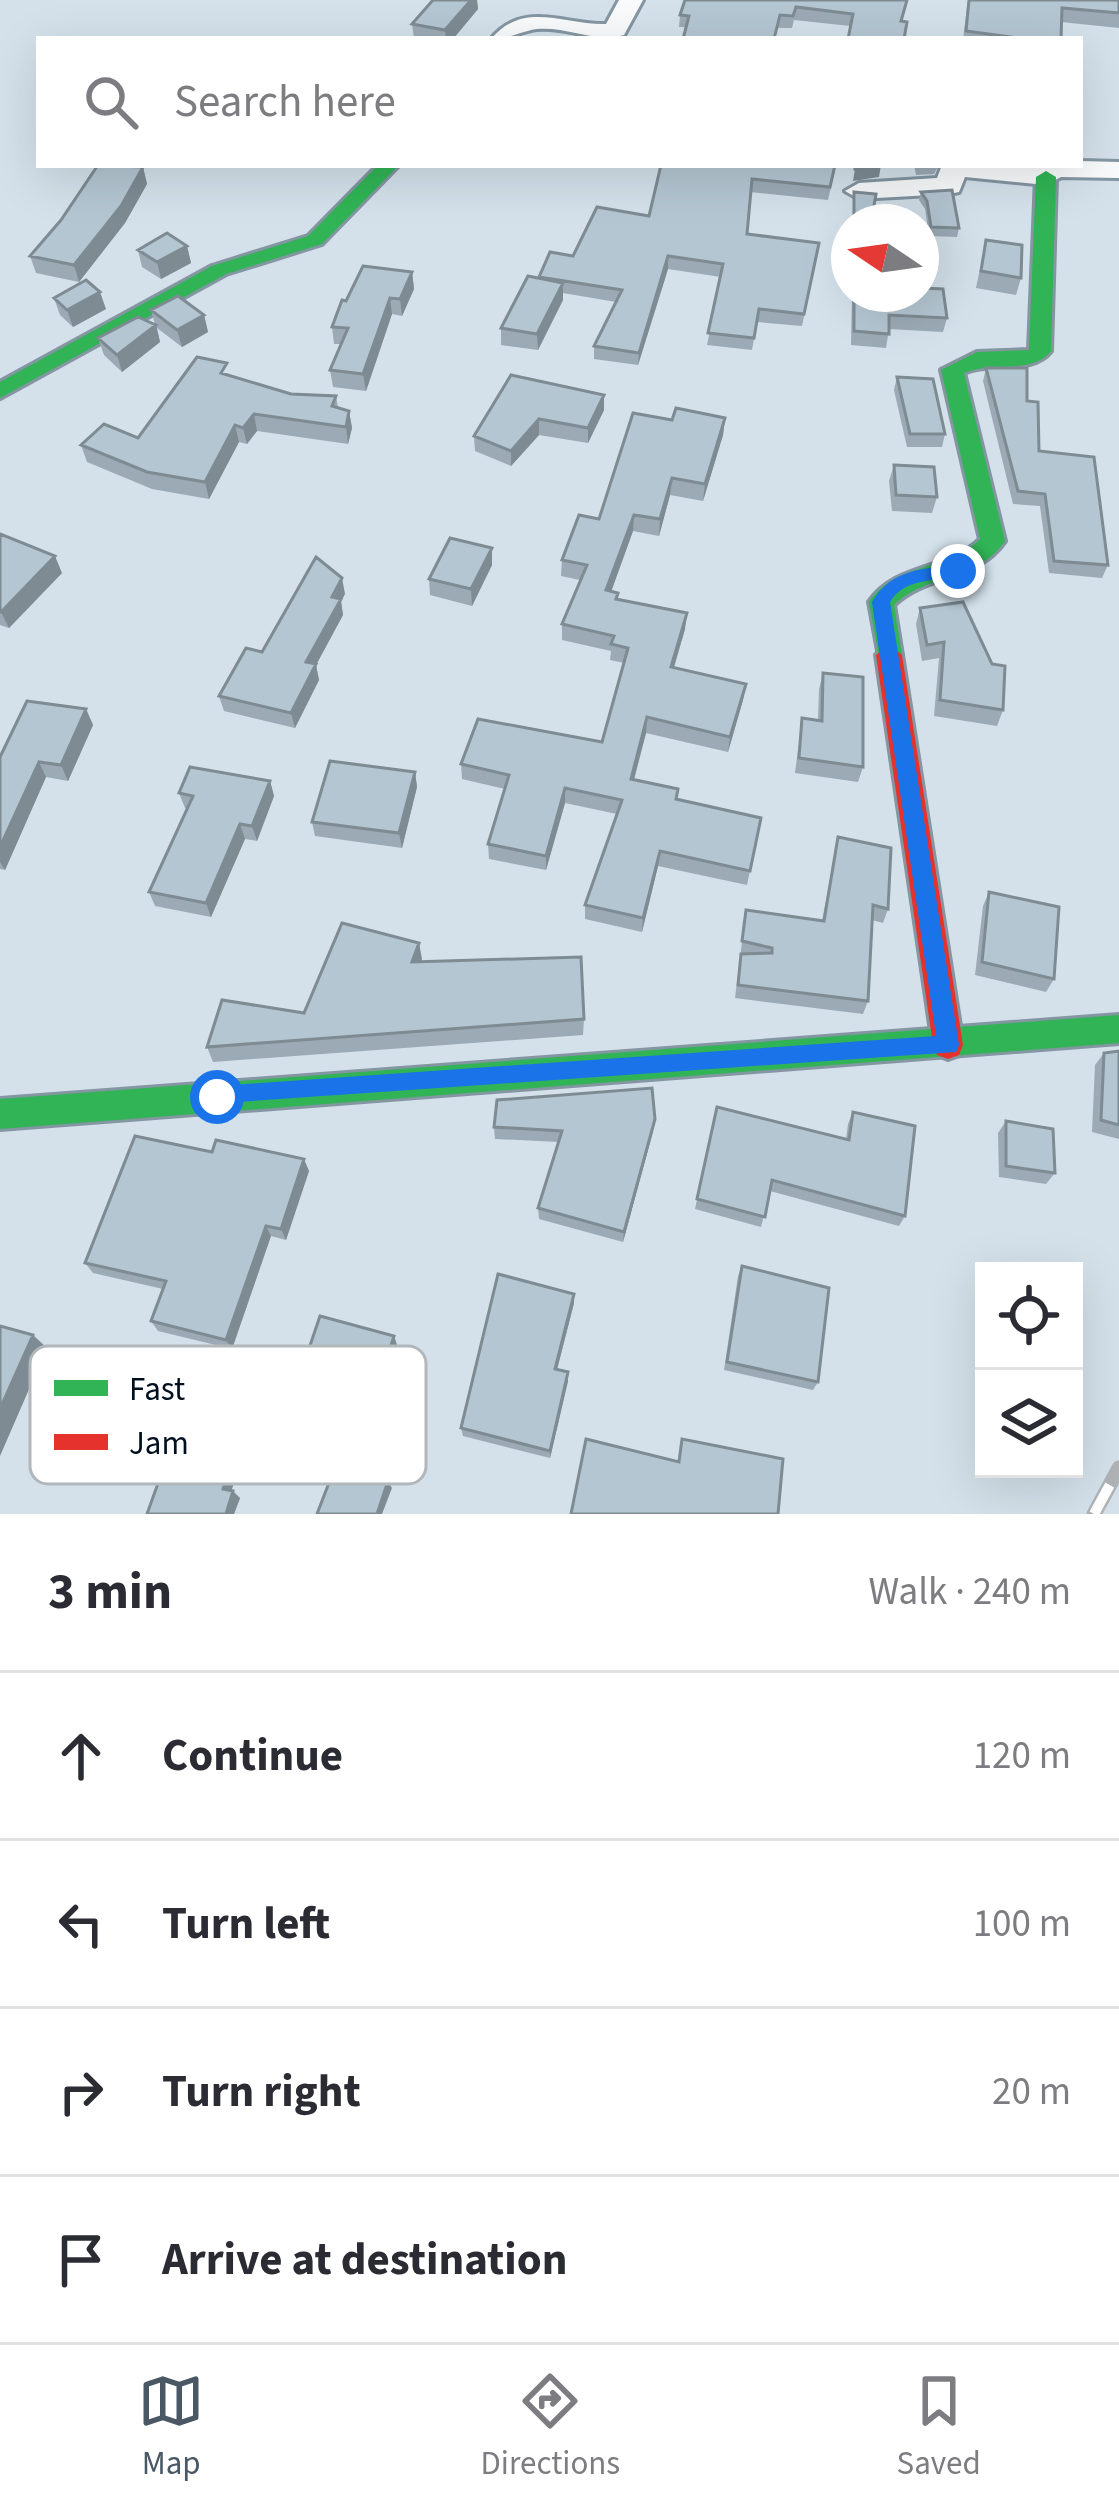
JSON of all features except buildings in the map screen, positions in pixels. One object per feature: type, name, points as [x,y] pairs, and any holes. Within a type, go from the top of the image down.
[{"type":"street","points":[[506,36],[514,26],[533,20],[591,32],[615,30],[632,0]]},
{"type":"street","points":[[2,388],[219,270],[315,240],[386,168]]},
{"type":"street","points":[[859,190],[950,186],[954,168]]},
{"type":"street","points":[[963,168],[1046,177]]},
{"type":"street","points":[[948,1045],[881,602],[890,587],[912,577],[958,571],[983,560],[992,541],[952,370],[964,362],[1036,357],[1040,351],[1046,177],[1054,169],[1119,170]]},
{"type":"street","points":[[3,1118],[1119,1029]]},
{"type":"railway","points":[[1094,1514],[1119,1468]]},
{"type":"traffic: fast","points":[[0,391],[219,270],[315,240],[386,168]]},
{"type":"traffic: fast","points":[[889,655],[881,602],[907,582],[967,562],[993,541],[952,370],[977,359],[1035,357],[1040,351],[1046,177]]},
{"type":"traffic: fast","points":[[0,1114],[1119,1029]]},
{"type":"traffic: jam","points":[[889,655],[948,1045]]},
{"type":"route","points":[[217,1097],[948,1045],[881,602],[890,587],[912,577],[958,571]]}]
